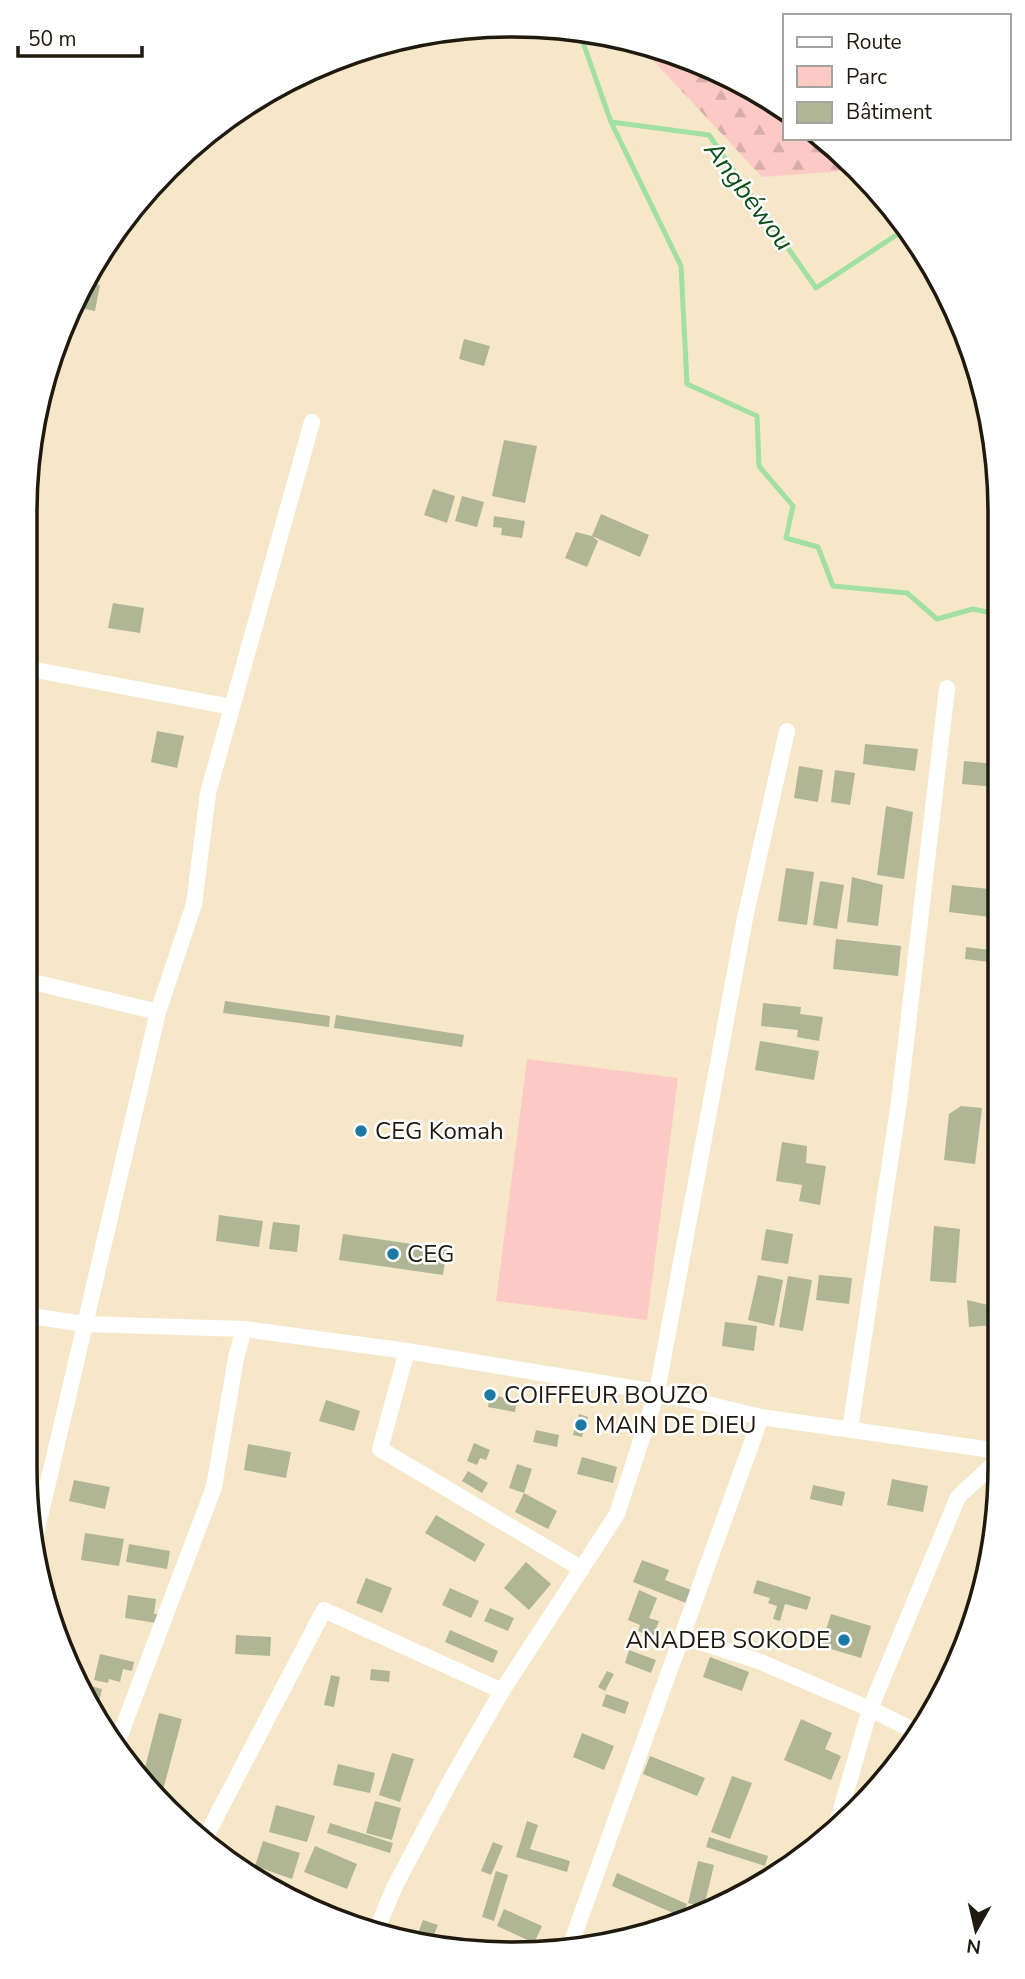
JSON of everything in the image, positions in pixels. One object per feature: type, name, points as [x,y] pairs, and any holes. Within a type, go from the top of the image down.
[{"type":"street","points":[[38,1499],[84,1324],[158,1012],[194,904],[208,793],[312,422]]},
{"type":"street","points":[[37,670],[232,707]]},
{"type":"street","points":[[850,1430],[899,1102],[947,688]]},
{"type":"street","points":[[379,1923],[395,1886],[502,1690],[617,1514],[657,1392],[745,918],[787,731]]},
{"type":"street","points":[[37,983],[158,1012]]},
{"type":"street","points":[[37,1317],[84,1324],[244,1329],[407,1351],[657,1392],[761,1417],[988,1449]]},
{"type":"street","points":[[120,1735],[214,1487],[236,1358],[244,1329]]},
{"type":"street","points":[[407,1351],[380,1448],[582,1569]]},
{"type":"street","points":[[573,1938],[761,1417]]},
{"type":"street","points":[[841,1811],[870,1709],[958,1497],[988,1469]]},
{"type":"street","points":[[208,1832],[324,1610],[502,1690]]},
{"type":"street","points":[[682,1636],[761,1661],[910,1728]]},
{"type":"green space","points":[[650,57],[695,73],[750,100],[783,121],[783,140],[808,140],[844,171],[762,177]]},
{"type":"green space","points":[[527,1059],[678,1078],[647,1320],[496,1301]]},
{"type":"building","points":[[95,284],[100,285],[95,311],[83,308]]},
{"type":"building","points":[[464,339],[490,346],[484,366],[459,359]]},
{"type":"building","points":[[504,440],[537,446],[525,503],[492,496]]},
{"type":"building","points":[[433,489],[455,496],[447,523],[424,515]]},
{"type":"building","points":[[462,496],[484,502],[477,527],[455,521]]},
{"type":"building","points":[[601,514],[649,535],[640,557],[592,536]]},
{"type":"building","points":[[494,516],[525,521],[522,538],[501,535],[502,528],[493,527]]},
{"type":"building","points":[[576,532],[592,536],[598,541],[587,567],[565,558]]},
{"type":"building","points":[[113,603],[144,608],[140,633],[108,628]]},
{"type":"building","points":[[157,731],[184,736],[177,768],[151,762]]},
{"type":"building","points":[[865,744],[918,749],[915,771],[863,764]]},
{"type":"building","points":[[964,761],[988,763],[988,786],[962,784]]},
{"type":"building","points":[[799,766],[823,770],[818,802],[794,798]]},
{"type":"building","points":[[835,770],[855,773],[850,805],[831,802]]},
{"type":"building","points":[[886,806],[913,812],[904,879],[877,875]]},
{"type":"building","points":[[786,868],[814,872],[807,925],[778,921]]},
{"type":"building","points":[[852,877],[883,885],[878,926],[847,922]]},
{"type":"building","points":[[820,881],[844,885],[837,929],[813,925]]},
{"type":"building","points":[[952,885],[988,889],[988,917],[949,912]]},
{"type":"building","points":[[836,939],[901,946],[898,976],[833,969]]},
{"type":"building","points":[[966,947],[988,950],[988,962],[965,959]]},
{"type":"building","points":[[225,1001],[330,1016],[329,1027],[223,1013]]},
{"type":"building","points":[[763,1003],[801,1007],[800,1014],[823,1017],[819,1041],[797,1037],[798,1030],[761,1026]]},
{"type":"building","points":[[336,1015],[464,1035],[462,1047],[334,1028]]},
{"type":"building","points":[[760,1041],[819,1051],[814,1080],[755,1070]]},
{"type":"building","points":[[961,1106],[982,1108],[975,1164],[944,1160],[949,1114]]},
{"type":"building","points":[[782,1142],[807,1146],[806,1163],[826,1166],[820,1205],[799,1201],[802,1185],[776,1181]]},
{"type":"building","points":[[219,1215],[263,1221],[259,1247],[216,1241]]},
{"type":"building","points":[[273,1222],[300,1225],[297,1252],[269,1249]]},
{"type":"building","points":[[934,1226],[960,1229],[956,1283],[930,1281]]},
{"type":"building","points":[[766,1229],[793,1234],[788,1264],[761,1260]]},
{"type":"building","name":"CEG","points":[[343,1234],[447,1249],[443,1275],[339,1260]]},
{"type":"building","points":[[758,1275],[783,1280],[774,1326],[748,1320]]},
{"type":"building","points":[[819,1275],[852,1278],[849,1304],[816,1300]]},
{"type":"building","points":[[788,1276],[812,1280],[803,1331],[779,1327]]},
{"type":"building","points":[[967,1300],[988,1305],[988,1325],[969,1327]]},
{"type":"building","points":[[725,1322],[757,1326],[754,1351],[722,1346]]},
{"type":"building","points":[[490,1395],[517,1400],[515,1412],[488,1407]]},
{"type":"building","points":[[326,1400],[360,1411],[354,1431],[319,1421]]},
{"type":"building","points":[[579,1414],[588,1417],[582,1437],[573,1435]]},
{"type":"building","points":[[536,1430],[559,1435],[557,1447],[533,1442]]},
{"type":"building","points":[[474,1443],[490,1450],[486,1460],[480,1458],[477,1465],[467,1461]]},
{"type":"building","points":[[248,1444],[291,1452],[286,1478],[244,1470]]},
{"type":"building","points":[[582,1457],[617,1467],[613,1483],[577,1474]]},
{"type":"building","points":[[517,1464],[532,1469],[524,1493],[509,1488]]},
{"type":"building","points":[[468,1471],[488,1483],[482,1493],[462,1481]]},
{"type":"building","points":[[892,1479],[928,1486],[923,1512],[887,1505]]},
{"type":"building","points":[[74,1480],[110,1487],[105,1509],[69,1501]]},
{"type":"building","points":[[813,1485],[845,1492],[842,1506],[810,1499]]},
{"type":"building","points":[[524,1493],[557,1511],[548,1529],[515,1512]]},
{"type":"building","points":[[436,1515],[485,1544],[475,1562],[425,1533]]},
{"type":"building","points":[[85,1533],[124,1539],[119,1566],[81,1560]]},
{"type":"building","points":[[129,1544],[170,1551],[167,1569],[126,1562]]},
{"type":"building","points":[[642,1560],[669,1570],[665,1580],[691,1590],[686,1603],[633,1582]]},
{"type":"building","points":[[526,1562],[551,1584],[529,1610],[504,1588]]},
{"type":"building","points":[[366,1578],[392,1588],[382,1613],[356,1603]]},
{"type":"building","points":[[757,1580],[811,1597],[807,1610],[785,1604],[780,1621],[773,1619],[777,1606],[768,1603],[770,1598],[753,1593]]},
{"type":"building","points":[[450,1588],[479,1601],[471,1618],[442,1605]]},
{"type":"building","points":[[639,1590],[657,1598],[649,1618],[659,1621],[653,1637],[638,1631],[640,1625],[628,1620]]},
{"type":"building","points":[[128,1595],[156,1599],[156,1623],[125,1618]]},
{"type":"building","points":[[490,1608],[514,1618],[508,1631],[484,1621]]},
{"type":"building","points":[[831,1614],[871,1626],[861,1658],[821,1646]]},
{"type":"building","points":[[450,1630],[498,1651],[493,1663],[445,1642]]},
{"type":"building","points":[[236,1635],[271,1637],[270,1656],[235,1654]]},
{"type":"building","points":[[629,1650],[656,1660],[651,1673],[625,1663]]},
{"type":"building","points":[[100,1654],[134,1662],[132,1671],[123,1669],[120,1682],[109,1679],[108,1683],[94,1680]]},
{"type":"building","points":[[710,1657],[749,1672],[742,1691],[703,1677]]},
{"type":"building","points":[[371,1669],[390,1671],[389,1682],[370,1680]]},
{"type":"building","points":[[607,1671],[614,1674],[605,1691],[598,1687]]},
{"type":"building","points":[[331,1675],[340,1677],[334,1707],[324,1705]]},
{"type":"building","points":[[91,1686],[102,1689],[99,1702]]},
{"type":"building","points":[[606,1694],[629,1702],[625,1714],[602,1706]]},
{"type":"building","points":[[159,1713],[182,1719],[163,1789],[145,1768]]},
{"type":"building","points":[[801,1719],[832,1733],[825,1749],[841,1756],[831,1780],[784,1760]]},
{"type":"building","points":[[582,1733],[614,1746],[604,1770],[573,1757]]},
{"type":"building","points":[[392,1753],[414,1759],[400,1802],[379,1795]]},
{"type":"building","points":[[650,1756],[705,1778],[697,1796],[643,1774]]},
{"type":"building","points":[[338,1764],[375,1773],[370,1793],[333,1785]]},
{"type":"building","points":[[732,1776],[752,1783],[730,1839],[711,1832]]},
{"type":"building","points":[[375,1801],[401,1808],[392,1840],[366,1833]]},
{"type":"building","points":[[276,1805],[315,1816],[307,1842],[269,1832]]},
{"type":"building","points":[[527,1821],[538,1825],[530,1849],[570,1861],[567,1872],[516,1857]]},
{"type":"building","points":[[330,1823],[393,1843],[390,1853],[327,1833]]},
{"type":"building","points":[[709,1837],[768,1856],[765,1866],[706,1847]]},
{"type":"building","points":[[263,1841],[300,1853],[292,1879],[255,1866]]},
{"type":"building","points":[[493,1842],[503,1846],[491,1875],[481,1871]]},
{"type":"building","points":[[315,1846],[357,1864],[347,1889],[304,1872]]},
{"type":"building","points":[[698,1861],[714,1865],[705,1901],[697,1905],[688,1903]]},
{"type":"building","points":[[496,1871],[508,1875],[494,1921],[482,1917]]},
{"type":"building","points":[[617,1873],[687,1904],[685,1910],[674,1914],[612,1886]]},
{"type":"building","points":[[504,1909],[542,1926],[535,1941],[531,1941],[497,1926]]},
{"type":"building","points":[[423,1920],[438,1925],[434,1935],[418,1933]]},
{"type":"waterway","name":"Angbéwou","points":[[583,42],[611,122],[709,135],[816,288],[898,234]]},
{"type":"waterway","points":[[611,122],[681,266],[687,384],[757,416],[759,466],[793,506],[786,538],[818,547],[833,586],[907,593],[937,619],[973,609],[988,612]]},
{"type":"place","name":"CEG Komah","points":[[361,1131]]},
{"type":"place","name":"CEG","points":[[393,1254]]},
{"type":"place","name":"COIFFEUR BOUZO","points":[[490,1395]]},
{"type":"place","name":"MAIN DE DIEU","points":[[581,1425]]},
{"type":"place","name":"ANADEB SOKODE","points":[[844,1640]]}]
